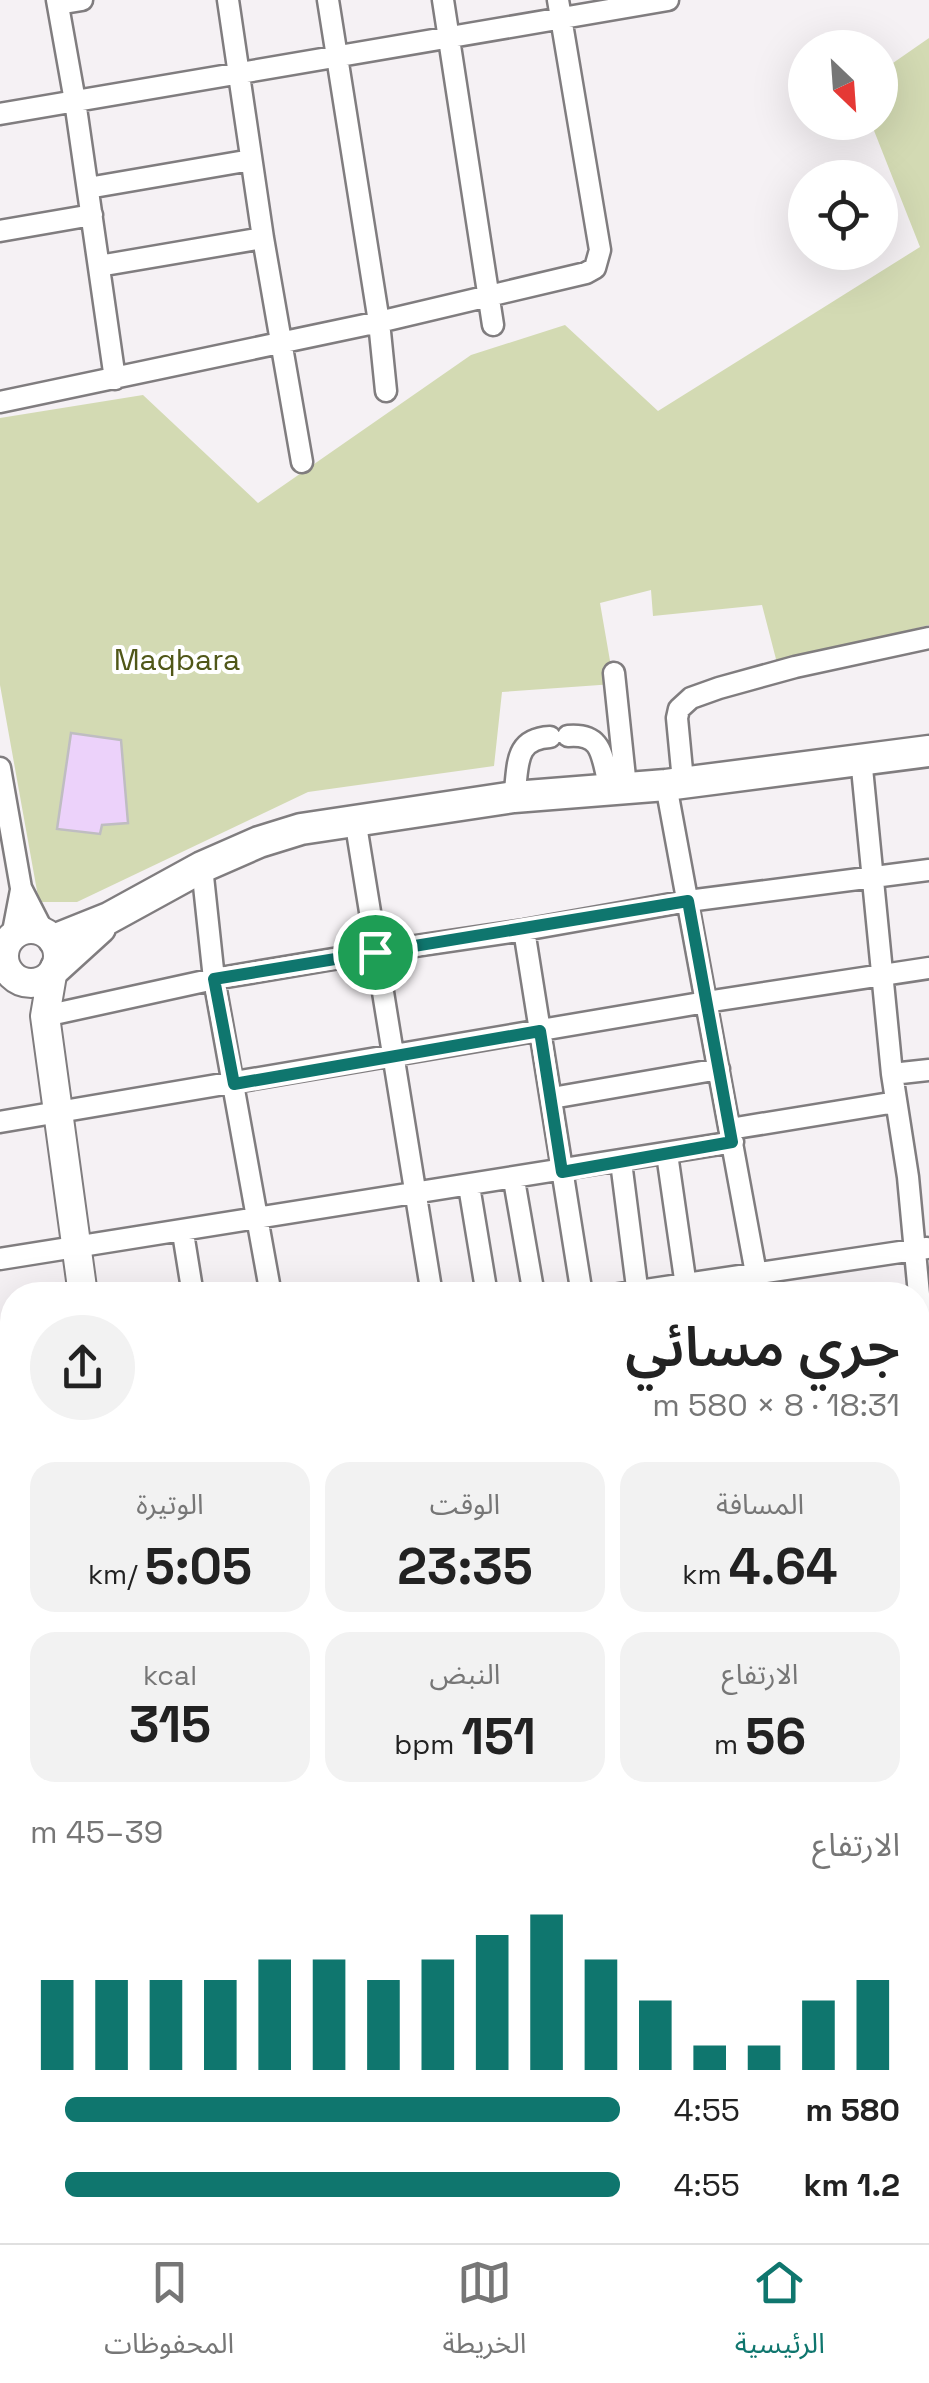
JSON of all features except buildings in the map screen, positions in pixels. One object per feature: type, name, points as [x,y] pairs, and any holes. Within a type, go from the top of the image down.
[{"type":"highway","points":[[27,962],[202,866],[300,829],[514,797],[675,783],[929,751]]},
{"type":"main road","points":[[27,962],[44,1016],[81,1282]]},
{"type":"street","points":[[82,0],[58,2],[115,380]]},
{"type":"street","points":[[228,0],[263,238],[302,462]]},
{"type":"street","points":[[328,0],[379,322],[386,391]]},
{"type":"street","points":[[442,0],[493,325]]},
{"type":"street","points":[[0,114],[448,38],[560,10],[668,0]]},
{"type":"street","points":[[0,402],[379,322],[586,273],[599,261],[600,250],[560,10]]},
{"type":"street","points":[[88,188],[251,160]]},
{"type":"street","points":[[0,230],[92,215]]},
{"type":"street","points":[[99,266],[263,238]]},
{"type":"street","points":[[758,1282],[688,901],[675,783],[677,718],[691,698],[780,670],[929,638]]},
{"type":"street","points":[[614,674],[618,788]]},
{"type":"street","points":[[514,797],[524,746],[532,738],[587,735],[596,741],[618,788]]},
{"type":"street","points":[[861,758],[892,1074],[896,1102],[918,1175],[923,1282]]},
{"type":"street","points":[[0,768],[21,888],[27,962]]},
{"type":"street","points":[[355,819],[430,1282]]},
{"type":"street","points":[[202,866],[214,979],[269,1282]]},
{"type":"street","points":[[44,1016],[214,979],[375,952],[688,901],[929,870]]},
{"type":"street","points":[[21,888],[27,962]]},
{"type":"street","points":[[524,930],[580,1282]]},
{"type":"street","points":[[0,1122],[929,968]]},
{"type":"street","points":[[552,1098],[718,1069]]},
{"type":"street","points":[[892,1074],[929,1070]]},
{"type":"street","points":[[0,1259],[668,1154],[731,1136],[896,1102]]},
{"type":"street","points":[[668,1154],[685,1282]]},
{"type":"street","points":[[621,1162],[637,1282]]},
{"type":"street","points":[[514,1180],[532,1282]]},
{"type":"street","points":[[469,1186],[485,1282]]},
{"type":"street","points":[[183,1232],[191,1282]]},
{"type":"street","points":[[718,1282],[757,1272],[923,1249]]},
{"type":"green space","name":"Maqbara","points":[[929,38],[929,625],[777,663],[762,605],[653,616],[651,590],[600,603],[614,684],[502,692],[494,766],[308,792],[77,902],[39,902],[0,685],[0,418],[143,395],[258,503],[471,355],[565,325],[658,411],[883,270],[898,270],[898,261],[920,247],[898,191],[898,160],[886,160],[878,140],[898,140],[898,60]]},
{"type":"route","points":[[688,901],[732,1142],[562,1172],[540,1031],[234,1084],[214,979],[375,952],[688,901]]}]
